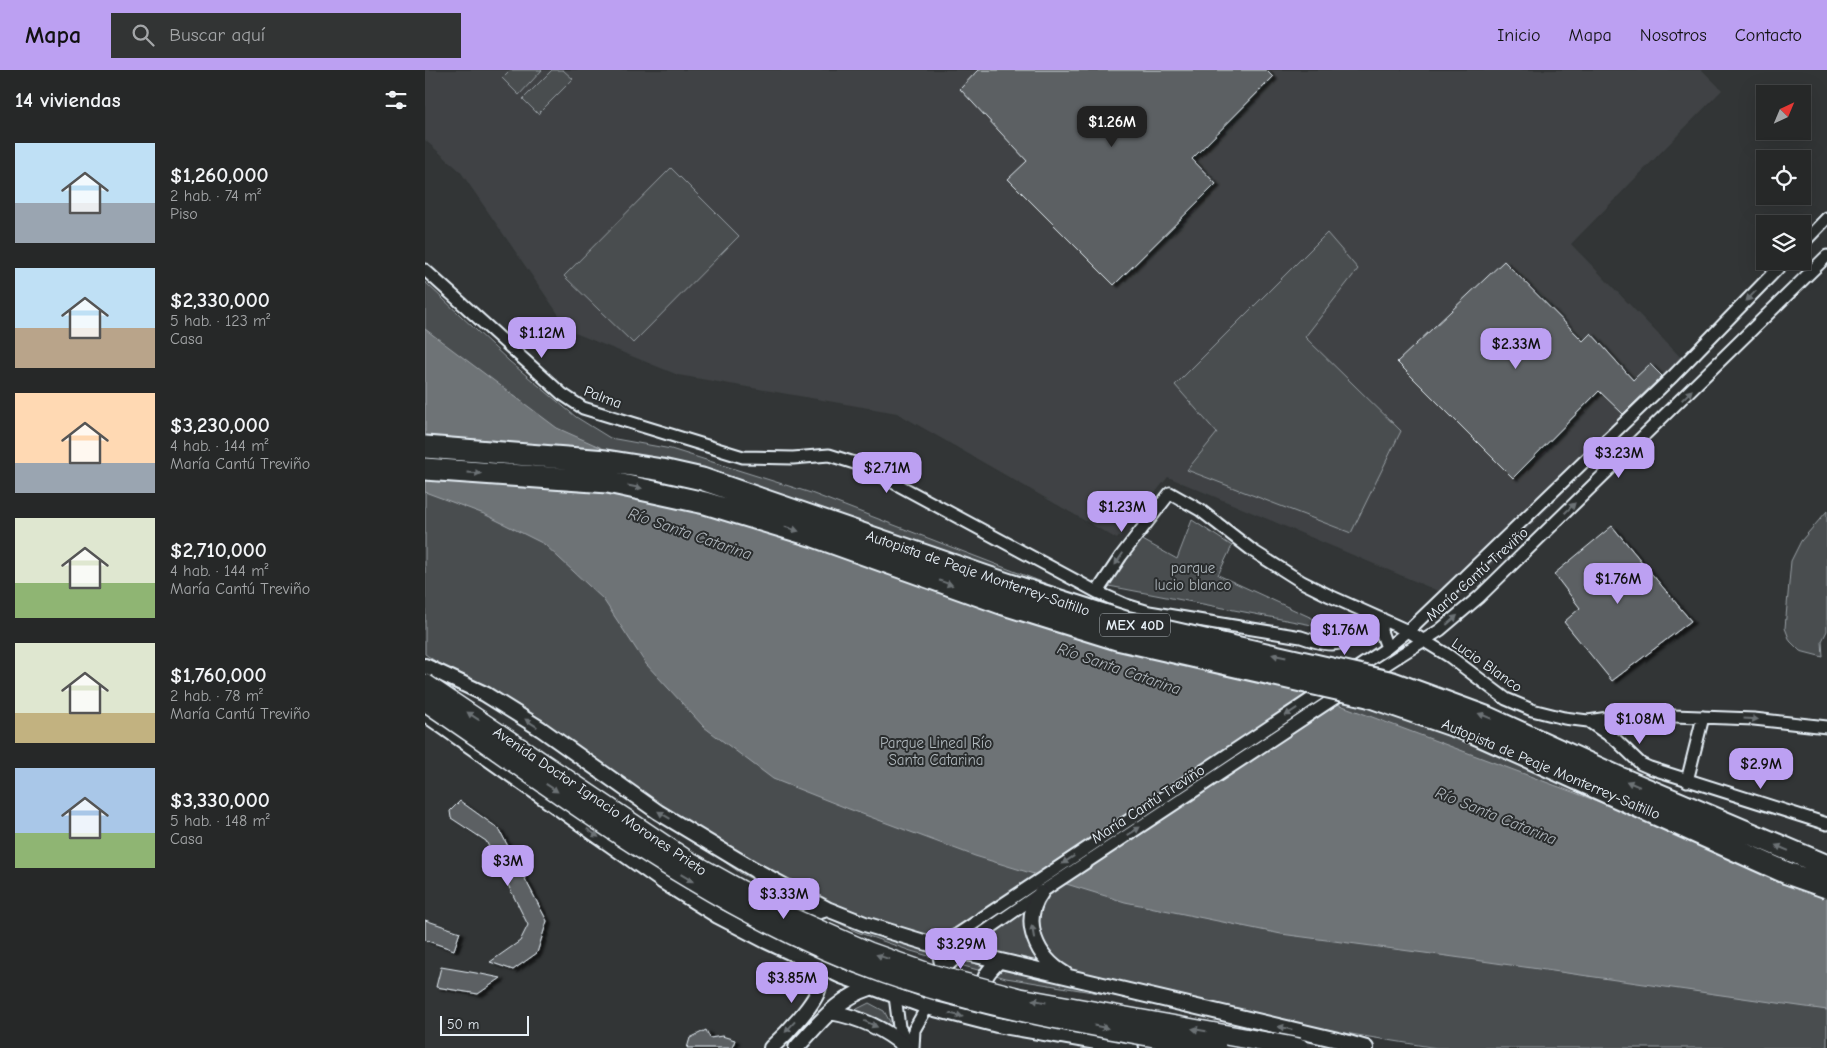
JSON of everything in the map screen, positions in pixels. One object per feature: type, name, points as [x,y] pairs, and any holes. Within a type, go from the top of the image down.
[{"type":"highway","name":"Autopista de Peaje Monterrey-Saltillo","points":[[425,447],[606,461],[702,479],[1029,592],[1125,622],[1393,683],[1486,717],[1622,779],[1827,866]]},
{"type":"highway","name":"Autopista de Peaje Monterrey-Saltillo","points":[[425,469],[608,482],[705,502],[814,536],[1004,604],[1117,639],[1368,696],[1475,733],[1778,869],[1827,887]]},
{"type":"main road","name":"Avenida Doctor Ignacio Morones Prieto","points":[[425,684],[685,859],[785,915],[869,952],[931,974],[1020,998],[1299,1048]]},
{"type":"main road","name":"Avenida Doctor Ignacio Morones Prieto","points":[[425,702],[671,868],[721,898],[765,921],[835,953],[885,973],[974,1001],[1019,1012],[1217,1048]]},
{"type":"street","points":[[1811,235],[1827,218]]},
{"type":"street","name":"María Cantú Treviño","points":[[942,971],[983,934],[1045,890],[1440,630],[1486,590],[1827,256]]},
{"type":"street","name":"Palma","points":[[425,270],[562,394],[590,411],[743,457],[793,458],[829,455],[861,465],[1097,592]]},
{"type":"street","name":"María Cantú Treviño","points":[[937,946],[958,934],[1387,648],[1408,631],[1673,376],[1776,270]]},
{"type":"street","name":"Lucio Blanco","points":[[1097,592],[1121,556],[1171,493],[1200,510],[1253,551],[1285,572],[1330,596],[1408,631],[1449,656],[1507,699],[1532,710],[1588,722],[1628,715],[1703,716],[1755,719],[1827,727]]},
{"type":"street","points":[[1097,592],[1126,605],[1149,612],[1301,637],[1338,638],[1375,617],[1387,648]]},
{"type":"street","points":[[425,666],[485,694],[541,730],[658,812],[753,869],[827,909],[891,933],[937,946],[1366,1048]]},
{"type":"street","name":"Avenida Doctor Ignacio Morones Prieto","points":[[425,714],[639,866],[718,916],[766,941],[841,976],[927,1008],[997,1025],[1131,1048]]},
{"type":"street","points":[[1687,781],[1703,716]]},
{"type":"street","points":[[1588,722],[1616,740],[1641,764],[1687,781],[1827,824]]},
{"type":"street","points":[[718,916],[749,914],[763,902],[765,884],[761,875],[753,869]]},
{"type":"street","points":[[1045,890],[1035,901],[1031,920],[1037,947],[1048,962],[1074,979]]},
{"type":"street","points":[[771,1048],[817,996],[819,983],[816,974],[804,958],[796,942],[795,933],[797,927],[809,914],[827,909]]},
{"type":"street","points":[[910,1048],[914,1030],[927,1008],[942,971],[937,946]]},
{"type":"street","points":[[997,1025],[983,1002],[982,990],[984,979],[990,969],[999,961]]},
{"type":"street","points":[[796,1048],[842,1000],[871,988]]},
{"type":"street","points":[[895,996],[901,1031],[910,1048]]},
{"type":"street","points":[[830,1012],[847,1014],[877,1027],[910,1048]]},
{"type":"shaded area","points":[[425,70],[1702,70],[1722,90],[1571,244],[1690,367],[1457,599],[1168,477],[1117,539],[897,413],[678,375],[570,331],[460,171],[425,140]]},
{"type":"green space","points":[[510,70],[542,70],[519,95],[502,78]]},
{"type":"green space","points":[[552,70],[563,70],[573,79],[538,114],[523,99]]},
{"type":"green space","points":[[671,168],[739,236],[633,343],[564,276]]},
{"type":"green space","points":[[1327,233],[1358,269],[1305,337],[1401,431],[1351,533],[1187,470],[1217,433],[1175,385]]},
{"type":"green space","name":"Parque Lineal Río Santa Catarina","points":[[425,282],[509,361],[576,417],[610,438],[671,449],[811,493],[1099,604],[1427,683],[1570,744],[1761,832],[1827,854],[1827,1048],[1437,1048],[1006,978],[911,951],[857,932],[742,874],[425,654]]},
{"type":"green space","points":[[1827,511],[1827,631],[1822,641],[1823,657],[1800,651],[1790,641],[1785,628],[1791,561],[1801,541]]},
{"type":"green space","name":"parque lucio blanco","points":[[1192,520],[1232,546],[1218,575],[1338,630],[1109,586],[1141,539],[1177,559]]},
{"type":"green space","points":[[869,1003],[884,1011],[896,1033],[853,1013]]},
{"type":"water","name":"Río Santa Catarina","points":[[425,329],[557,428],[788,531],[1324,699],[1682,833],[1808,867],[1827,877],[1827,1010],[1281,934],[1125,902],[975,856],[773,779],[704,727],[646,664],[603,599],[544,544],[484,514],[425,492]]},
{"type":"building","points":[[978,70],[1266,70],[1273,77],[1192,159],[1216,184],[1114,285],[1008,179],[1027,161],[960,89]]},
{"type":"building","points":[[1504,261],[1583,341],[1591,333],[1633,380],[1650,364],[1662,376],[1623,414],[1599,391],[1513,478],[1397,362]]},
{"type":"building","points":[[1612,526],[1691,621],[1612,681],[1564,622],[1580,608],[1554,574]]},
{"type":"building","points":[[460,801],[499,829],[547,921],[537,953],[513,970],[490,962],[520,941],[528,925],[486,841],[451,818],[450,811]]},
{"type":"building","points":[[425,920],[460,932],[454,950],[425,940]]},
{"type":"building","points":[[441,967],[501,978],[478,994],[436,987]]},
{"type":"building","points":[[706,1030],[710,1038],[722,1036],[735,1040],[732,1048],[687,1048],[690,1038]]}]
